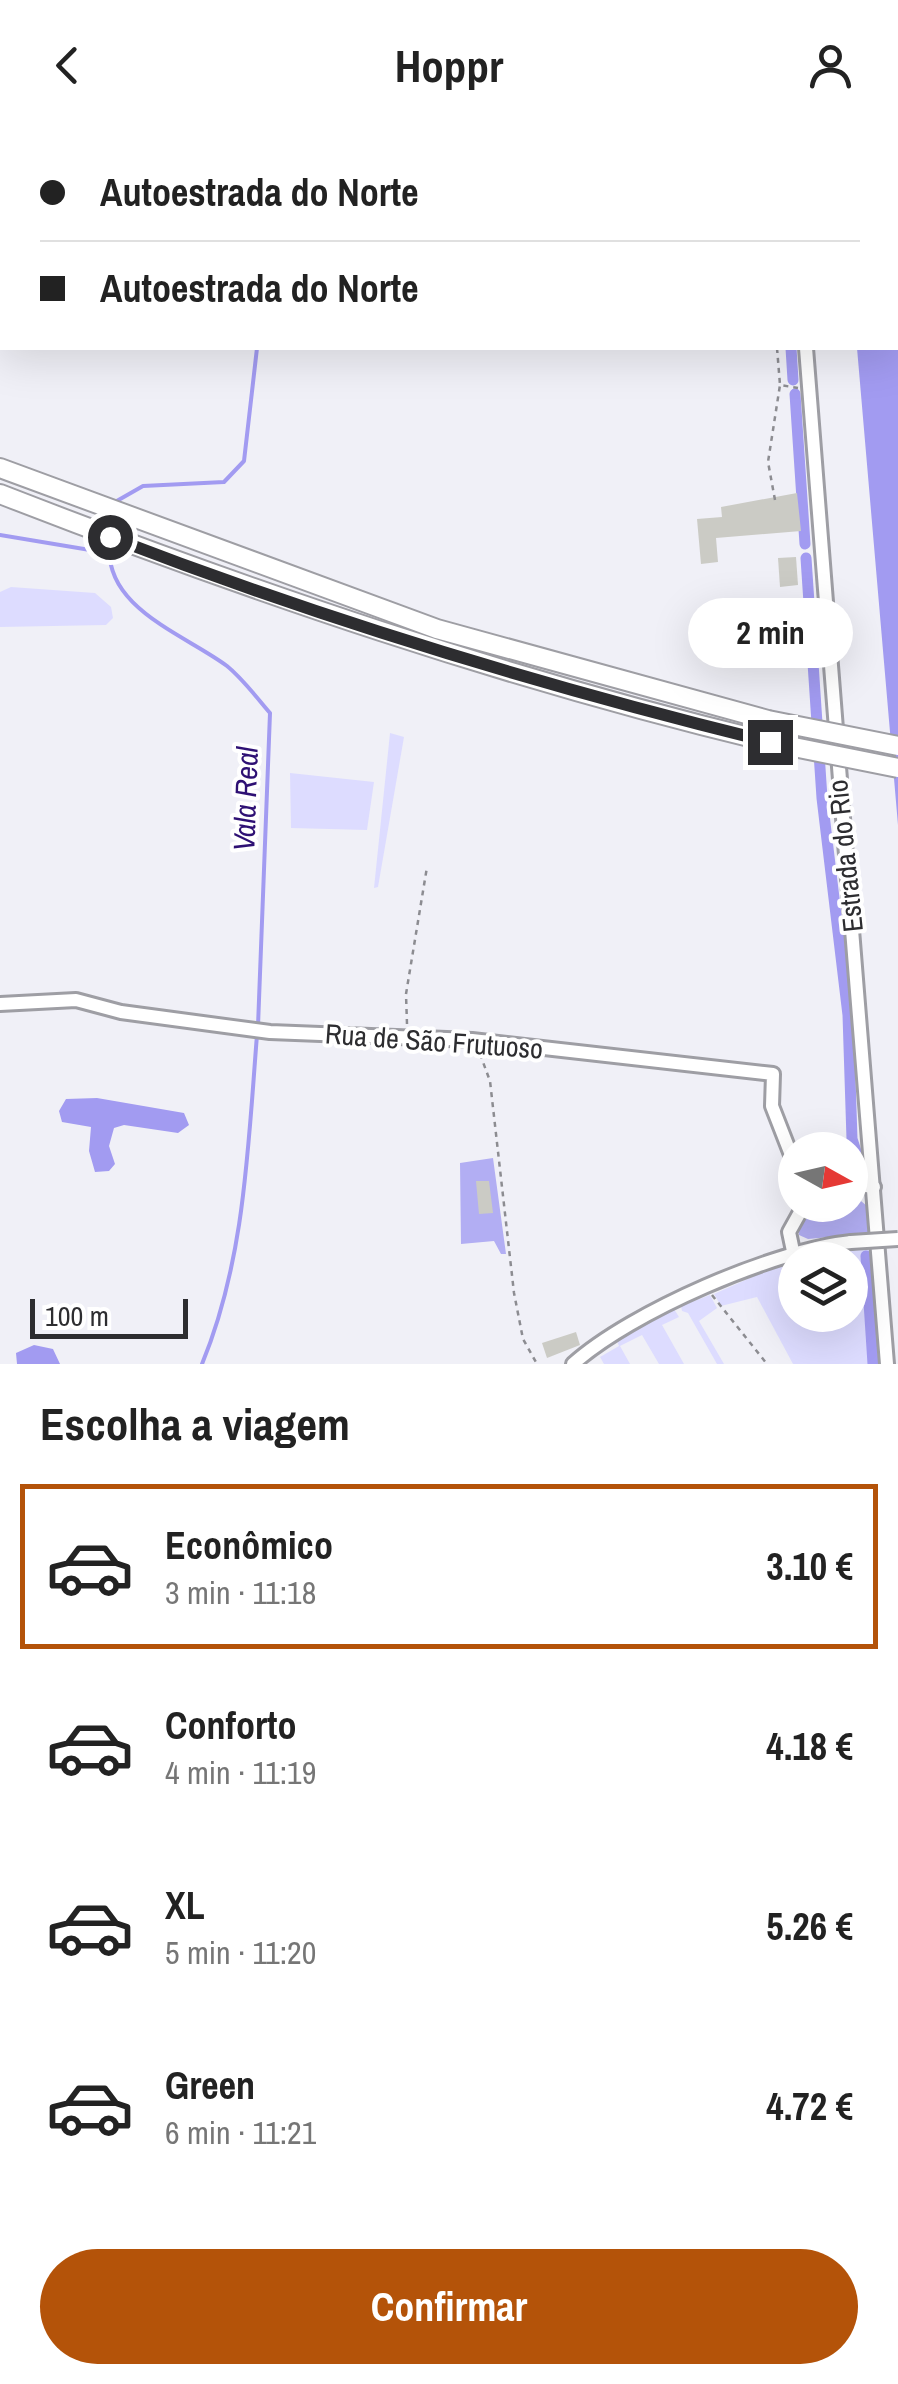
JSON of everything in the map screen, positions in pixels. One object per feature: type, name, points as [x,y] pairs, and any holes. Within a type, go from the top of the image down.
[{"type":"highway","points":[[0,468],[437,629],[768,720],[898,746]]},
{"type":"highway","points":[[0,494],[147,551],[432,649],[626,708],[898,768]]},
{"type":"street","name":"Estrada do Rio","points":[[806,350],[836,778],[859,984],[886,1364]]},
{"type":"street","name":"Rua de São Frutuoso","points":[[0,1004],[76,1000],[121,1012],[270,1032],[413,1036],[773,1074],[772,1106],[782,1132]]},
{"type":"street","points":[[868,1186],[874,1187]]},
{"type":"street","points":[[851,1242],[898,1239]]},
{"type":"street","points":[[573,1364],[632,1322],[778,1258]]},
{"type":"path","points":[[774,500],[768,462],[780,385],[777,350]]},
{"type":"path","points":[[780,385],[809,390]]},
{"type":"path","points":[[413,1036],[407,1026],[406,994],[427,867]]},
{"type":"path","points":[[476,1051],[490,1081],[519,1325],[536,1364]]},
{"type":"path","points":[[709,1288],[767,1364]]},
{"type":"shaded area","points":[[857,350],[898,350],[898,825]]},
{"type":"shaded area","points":[[11,587],[95,593],[111,607],[113,618],[106,625],[0,627],[0,592]]},
{"type":"shaded area","points":[[390,733],[404,737],[378,887],[374,888]]},
{"type":"shaded area","points":[[290,773],[374,782],[367,830],[291,828]]},
{"type":"shaded area","points":[[97,1098],[184,1113],[189,1125],[178,1133],[124,1125],[114,1128],[109,1146],[115,1164],[109,1171],[95,1172],[89,1151],[91,1127],[62,1122],[59,1111],[66,1099]]},
{"type":"shaded area","points":[[493,1158],[506,1254],[501,1254],[494,1241],[461,1244],[460,1163]]},
{"type":"shaded area","points":[[868,1210],[873,1233],[808,1239],[799,1235],[801,1222],[868,1222]]},
{"type":"shaded area","points":[[868,1248],[874,1248],[880,1364],[793,1364],[757,1297],[721,1306],[714,1294],[778,1266],[778,1332],[868,1332]]},
{"type":"shaded area","points":[[710,1295],[717,1308],[699,1321],[724,1364],[717,1364],[688,1313],[682,1311],[681,1306]]},
{"type":"shaded area","points":[[674,1309],[679,1317],[662,1325],[684,1364],[659,1364],[642,1335],[620,1346],[630,1364],[604,1364],[600,1357],[619,1346],[615,1336]]},
{"type":"shaded area","points":[[34,1345],[53,1349],[60,1364],[17,1364],[16,1353]]},
{"type":"building","points":[[797,493],[801,531],[716,538],[718,562],[701,564],[697,519],[722,517],[721,507]]},
{"type":"building","points":[[796,557],[798,585],[780,587],[778,558]]},
{"type":"building","points":[[800,612],[803,636],[791,638],[788,614]]},
{"type":"building","points":[[732,633],[734,649],[708,652],[707,636]]},
{"type":"building","points":[[476,1181],[489,1181],[493,1213],[479,1214]]},
{"type":"building","points":[[576,1332],[580,1345],[547,1358],[542,1343]]},
{"type":"waterway","name":"Vala Real","points":[[115,502],[143,486],[224,482],[244,461],[257,350]]},
{"type":"waterway","points":[[791,350],[793,380]]},
{"type":"waterway","points":[[795,394],[805,544]]},
{"type":"waterway","points":[[0,535],[108,553]]},
{"type":"waterway","name":"Vala Real","points":[[110,541],[111,564],[118,584],[132,601],[169,630],[227,666],[270,713],[258,1026]]},
{"type":"waterway","points":[[806,558],[822,798],[848,1015],[852,1132]]},
{"type":"waterway","name":"Vala Real","points":[[202,1364],[236,1243],[257,1035]]},
{"type":"waterway","points":[[868,1287],[873,1364]]},
{"type":"route","points":[[110,537],[432,649],[626,708],[770,742]]}]
